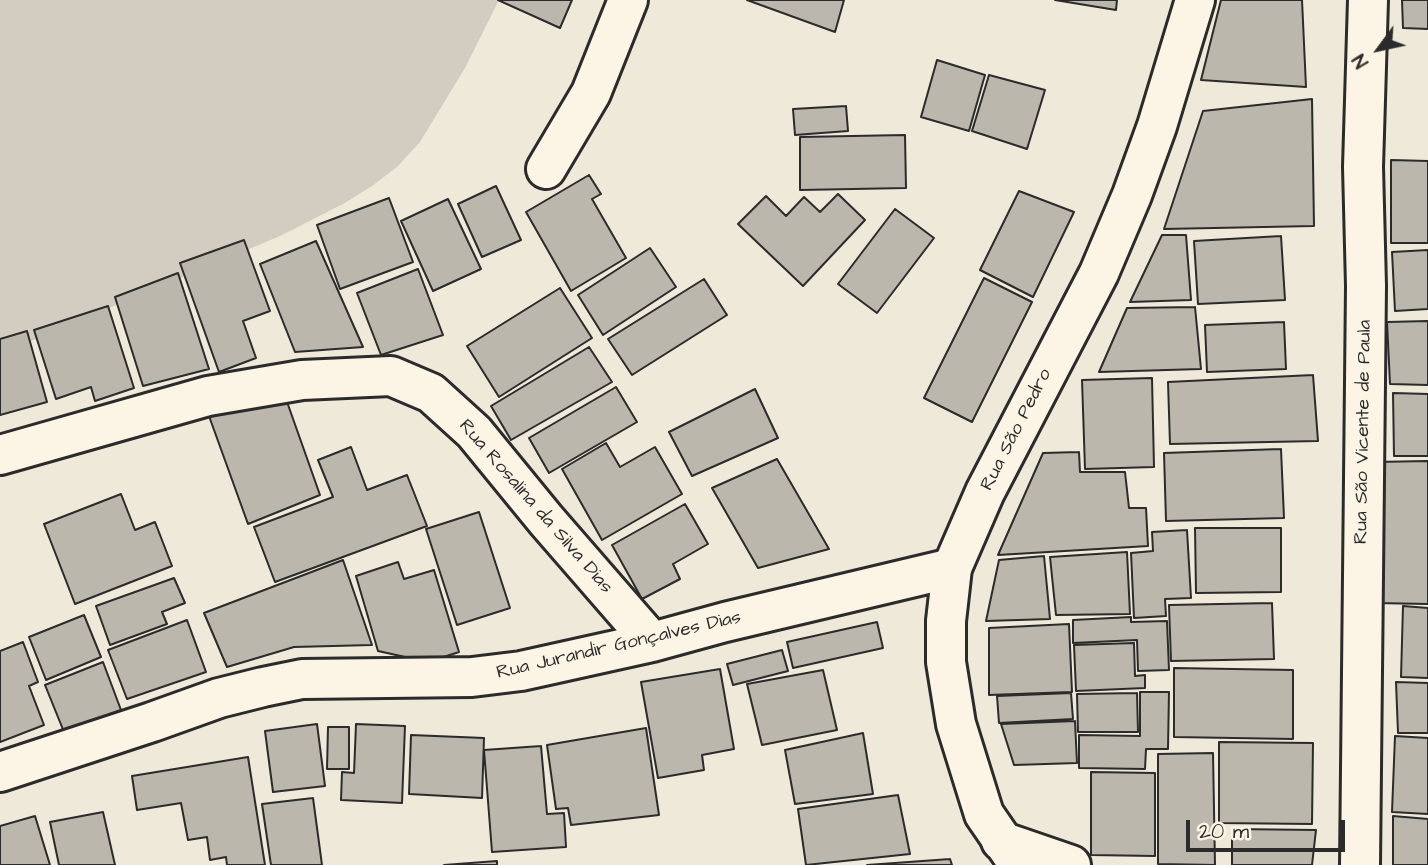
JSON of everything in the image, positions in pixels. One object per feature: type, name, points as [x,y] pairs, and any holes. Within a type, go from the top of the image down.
[{"type":"street","points":[[546,169],[591,93],[628,0]]},
{"type":"street","name":"Rua São Pedro","points":[[1010,853],[984,814],[956,724],[946,662],[946,621],[952,568],[985,492],[1099,272],[1157,126],[1195,0]]},
{"type":"street","name":"Rua São Vicente de Paula","points":[[1360,865],[1366,286],[1363,167],[1368,0]]},
{"type":"street","name":"Rua Rosalina da Silva Dias","points":[[0,455],[208,396],[302,380],[391,376],[431,393],[474,432],[652,642]]},
{"type":"street","name":"Rua Jurandir Gonçalves Dias","points":[[0,772],[219,698],[289,681],[348,677],[472,677],[521,671],[652,642],[952,568]]},
{"type":"street","points":[[1010,853],[1071,865]]},
{"type":"shaded area","points":[[0,0],[499,0],[465,68],[420,142],[397,167],[372,186],[280,236],[0,354]]},
{"type":"building","points":[[498,0],[572,0],[560,28]]},
{"type":"building","points":[[747,0],[844,0],[835,32]]},
{"type":"building","points":[[1055,0],[1117,0],[1116,10]]},
{"type":"building","points":[[1221,0],[1302,0],[1306,87],[1201,80]]},
{"type":"building","points":[[1402,0],[1428,0],[1428,29],[1403,28]]},
{"type":"building","points":[[937,60],[985,75],[969,131],[921,117]]},
{"type":"building","points":[[989,75],[1045,90],[1027,149],[972,131]]},
{"type":"building","points":[[1312,99],[1314,226],[1164,229],[1203,111]]},
{"type":"building","points":[[846,106],[848,131],[795,135],[793,109]]},
{"type":"building","points":[[905,135],[906,188],[800,190],[800,137]]},
{"type":"building","points":[[1391,160],[1428,161],[1428,243],[1391,243]]},
{"type":"building","points":[[589,175],[601,194],[592,199],[626,258],[571,291],[526,212]]},
{"type":"building","points":[[496,186],[521,240],[482,257],[458,204]]},
{"type":"building","points":[[1019,191],[1074,212],[1033,297],[980,270]]},
{"type":"building","points":[[838,194],[865,220],[803,286],[738,224],[766,196],[786,216],[804,197],[820,212]]},
{"type":"building","points":[[389,198],[413,262],[340,289],[317,225]]},
{"type":"building","points":[[448,199],[481,269],[433,291],[401,221]]},
{"type":"building","points":[[895,209],[934,238],[877,313],[838,284]]},
{"type":"building","points":[[1162,235],[1186,235],[1191,300],[1130,302]]},
{"type":"building","points":[[1281,236],[1285,300],[1198,304],[1194,241]]},
{"type":"building","points":[[244,240],[270,311],[243,321],[256,358],[219,372],[180,263]]},
{"type":"building","points":[[316,241],[363,347],[295,352],[260,264]]},
{"type":"building","points":[[650,248],[676,287],[603,335],[578,295]]},
{"type":"building","points":[[1428,250],[1428,309],[1395,311],[1392,252]]},
{"type":"building","points":[[418,269],[443,335],[381,355],[357,293]]},
{"type":"building","points":[[178,273],[209,369],[143,386],[115,297]]},
{"type":"building","points":[[984,278],[1032,302],[972,422],[924,398]]},
{"type":"building","points":[[704,279],[727,315],[632,375],[608,339]]},
{"type":"building","points":[[560,288],[592,338],[499,397],[467,346]]},
{"type":"building","points":[[108,306],[134,388],[95,401],[91,387],[56,399],[34,330]]},
{"type":"building","points":[[1195,307],[1201,369],[1099,372],[1127,308]]},
{"type":"building","points":[[1428,321],[1428,385],[1390,384],[1387,322]]},
{"type":"building","points":[[1284,322],[1286,369],[1207,372],[1205,325]]},
{"type":"building","points":[[27,331],[47,402],[0,415],[0,339]]},
{"type":"building","points":[[589,347],[612,382],[511,440],[491,406]]},
{"type":"building","points":[[1313,375],[1318,441],[1170,444],[1168,382]]},
{"type":"building","points":[[1152,378],[1154,467],[1085,469],[1082,380]]},
{"type":"building","points":[[616,387],[637,422],[549,473],[529,438]]},
{"type":"building","points":[[755,389],[778,438],[692,476],[669,432]]},
{"type":"building","points":[[1393,393],[1428,394],[1428,456],[1394,456]]},
{"type":"building","points":[[286,399],[320,495],[248,524],[209,416]]},
{"type":"building","points":[[606,443],[620,467],[655,447],[682,494],[602,540],[562,469]]},
{"type":"building","points":[[351,447],[367,490],[407,475],[427,526],[275,582],[254,527],[333,497],[318,460]]},
{"type":"building","points":[[1281,449],[1284,518],[1166,521],[1164,453]]},
{"type":"building","points":[[1079,452],[1080,472],[1125,472],[1129,508],[1146,508],[1148,546],[998,555],[1043,453]]},
{"type":"building","points":[[777,459],[829,549],[758,568],[712,488]]},
{"type":"building","points":[[1428,461],[1428,604],[1375,603],[1375,462]]},
{"type":"building","points":[[121,494],[135,530],[155,522],[172,566],[75,604],[44,524]]},
{"type":"building","points":[[685,504],[708,544],[673,564],[680,579],[642,599],[612,545]]},
{"type":"building","points":[[479,512],[510,608],[457,625],[426,529]]},
{"type":"building","points":[[1195,528],[1281,528],[1281,592],[1196,593]]},
{"type":"building","points":[[1187,530],[1191,598],[1165,599],[1166,616],[1134,618],[1131,553],[1153,551],[1152,532]]},
{"type":"building","points":[[1127,552],[1130,614],[1056,615],[1050,557]]},
{"type":"building","points":[[1044,556],[1050,619],[986,621],[999,560]]},
{"type":"building","points":[[343,560],[372,645],[294,647],[227,667],[204,613]]},
{"type":"building","points":[[398,562],[404,579],[434,570],[459,652],[428,662],[378,651],[356,576]]},
{"type":"building","points":[[174,578],[185,603],[162,612],[167,624],[110,645],[96,606]]},
{"type":"building","points":[[1272,603],[1274,659],[1171,661],[1169,605]]},
{"type":"building","points":[[1403,606],[1428,608],[1428,678],[1401,677]]},
{"type":"building","points":[[84,615],[101,657],[46,680],[29,637]]},
{"type":"building","points":[[1131,617],[1131,622],[1167,621],[1169,670],[1138,671],[1137,640],[1073,643],[1073,620]]},
{"type":"building","points":[[187,620],[206,672],[127,699],[108,650]]},
{"type":"building","points":[[877,622],[883,648],[793,668],[787,642]]},
{"type":"building","points":[[1069,624],[1072,692],[989,695],[989,628]]},
{"type":"building","points":[[23,642],[38,682],[29,686],[44,725],[0,742],[0,651]]},
{"type":"building","points":[[1134,643],[1135,676],[1145,675],[1145,688],[1076,691],[1074,645]]},
{"type":"building","points":[[782,650],[788,671],[733,685],[727,664]]},
{"type":"building","points":[[103,662],[121,710],[64,732],[45,685]]},
{"type":"building","points":[[1174,668],[1293,670],[1293,739],[1174,737]]},
{"type":"building","points":[[720,669],[734,749],[702,755],[704,770],[658,778],[641,682]]},
{"type":"building","points":[[823,670],[837,730],[762,745],[747,684]]},
{"type":"building","points":[[1396,682],[1428,683],[1428,733],[1398,733]]},
{"type":"building","points":[[1140,692],[1169,692],[1168,749],[1146,749],[1145,769],[1079,768],[1079,735],[1140,736]]},
{"type":"building","points":[[1071,693],[1073,719],[999,723],[997,696]]},
{"type":"building","points":[[1137,693],[1138,732],[1078,732],[1077,694]]},
{"type":"building","points":[[1075,721],[1077,763],[1014,765],[1001,724]]},
{"type":"building","points":[[317,724],[325,786],[273,792],[265,731]]},
{"type":"building","points":[[356,724],[405,726],[402,803],[341,800],[342,772],[354,773]]},
{"type":"building","points":[[328,727],[349,727],[349,769],[327,769]]},
{"type":"building","points":[[646,728],[659,815],[571,825],[568,808],[556,809],[547,745]]},
{"type":"building","points":[[863,733],[873,794],[795,804],[785,750]]},
{"type":"building","points":[[411,735],[484,738],[482,798],[409,794]]},
{"type":"building","points":[[1395,736],[1428,738],[1428,814],[1392,812]]},
{"type":"building","points":[[1219,742],[1313,743],[1312,824],[1219,823]]},
{"type":"building","points":[[541,746],[547,814],[564,813],[566,847],[492,852],[484,750]]},
{"type":"building","points":[[1213,753],[1215,865],[1158,864],[1158,754]]},
{"type":"building","points":[[248,757],[265,865],[227,865],[226,857],[210,860],[207,837],[188,840],[181,803],[137,810],[132,776]]},
{"type":"building","points":[[1091,772],[1155,773],[1155,856],[1091,855]]},
{"type":"building","points":[[898,795],[910,854],[806,865],[798,809]]},
{"type":"building","points":[[313,798],[322,865],[271,865],[262,804]]},
{"type":"building","points":[[103,812],[115,865],[59,865],[50,822]]},
{"type":"building","points":[[35,816],[50,865],[0,865],[0,826]]},
{"type":"building","points":[[1393,816],[1428,819],[1428,865],[1393,865]]},
{"type":"building","points":[[1232,829],[1316,830],[1312,865],[1232,865]]},
{"type":"building","points":[[950,859],[952,865],[867,865]]},
{"type":"building","points":[[497,861],[497,865],[444,865]]}]
